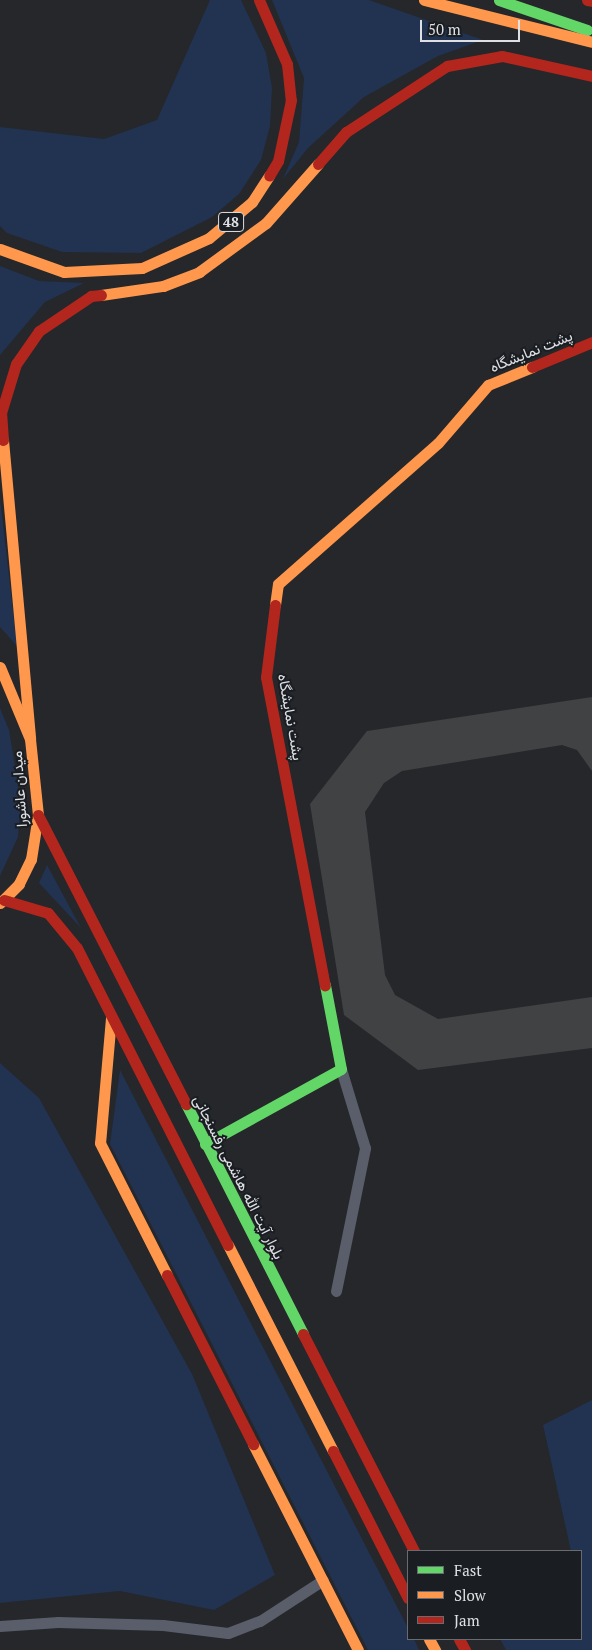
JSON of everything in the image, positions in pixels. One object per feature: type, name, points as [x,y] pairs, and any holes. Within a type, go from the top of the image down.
[{"type":"main road","name":"48","points":[[0,249],[32,264],[64,272],[142,268],[209,238],[252,202],[278,161],[291,100],[287,64],[259,0]]},
{"type":"main road","points":[[424,0],[592,42]]},
{"type":"main road","points":[[499,0],[592,32]]},
{"type":"main road","points":[[588,0],[592,2]]},
{"type":"main road","points":[[30,739],[0,413],[16,364],[39,331],[70,306],[114,291],[163,286],[199,272],[266,223],[346,132],[447,66],[474,58],[502,56],[592,76]]},
{"type":"main road","name":"پشت نمایشگاه","points":[[341,1069],[266,678],[278,584],[438,444],[488,385],[592,342]]},
{"type":"main road","name":"میدان عاشورا","points":[[0,667],[30,739],[38,815],[31,859],[19,884],[2,902]]},
{"type":"main road","name":"بلوار آیت الله هاشمی رفسنجانی","points":[[38,815],[413,1550]]},
{"type":"main road","points":[[2,902],[48,913],[64,929],[407,1596]]},
{"type":"main road","points":[[111,1018],[100,1143],[358,1650]]},
{"type":"main road","points":[[182,1156],[341,1069]]},
{"type":"street","points":[[336,1291],[365,1148],[341,1069]]},
{"type":"street","points":[[0,1626],[78,1622],[228,1633],[260,1621],[323,1580]]},
{"type":"shaded area","points":[[210,0],[241,0],[266,53],[272,88],[270,126],[261,160],[239,194],[212,217],[141,253],[62,252],[7,233],[0,226],[0,127],[104,139],[157,120]]},
{"type":"shaded area","points":[[272,0],[369,0],[483,40],[438,56],[364,97],[308,148],[283,179],[299,142],[304,78]]},
{"type":"shaded area","points":[[0,266],[39,281],[84,283],[45,302],[0,355]]},
{"type":"shaded area","points":[[0,498],[17,646],[0,627]]},
{"type":"shaded area","points":[[0,708],[9,730],[21,802],[18,837],[0,876]]},
{"type":"shaded area","points":[[47,865],[81,928],[39,883]]},
{"type":"shaded area","points":[[0,1063],[39,1098],[192,1374],[275,1575],[214,1610],[120,1591],[0,1603]]},
{"type":"shaded area","points":[[120,1070],[407,1626],[407,1640],[414,1640],[419,1650],[368,1650],[110,1144]]},
{"type":"shaded area","points":[[592,1400],[592,1650],[506,1650],[501,1640],[582,1640],[582,1550],[571,1550],[543,1425]]},
{"type":"building","points":[[592,697],[592,771],[577,750],[562,745],[402,771],[384,783],[365,812],[385,975],[395,995],[438,1019],[592,997],[592,1048],[418,1070],[344,1015],[310,804],[367,731]]},
{"type":"traffic: fast","points":[[499,0],[587,30]]},
{"type":"traffic: fast","points":[[205,1144],[341,1069],[325,985]]},
{"type":"traffic: fast","points":[[186,1104],[303,1334]]},
{"type":"traffic: slow","points":[[424,0],[592,42]]},
{"type":"traffic: slow","points":[[101,295],[163,286],[199,272],[266,223],[318,164]]},
{"type":"traffic: slow","points":[[0,249],[64,272],[142,268],[209,238],[252,202],[269,176]]},
{"type":"traffic: slow","points":[[275,605],[278,584],[438,443],[488,385],[532,367]]},
{"type":"traffic: slow","points":[[3,440],[30,739]]},
{"type":"traffic: slow","points":[[0,667],[30,739],[38,815],[31,859],[19,884],[0,903]]},
{"type":"traffic: slow","points":[[111,1018],[100,1143],[167,1275]]},
{"type":"traffic: slow","points":[[228,1245],[333,1451]]},
{"type":"traffic: slow","points":[[253,1444],[358,1650]]},
{"type":"traffic: slow","points":[[430,1640],[435,1650]]},
{"type":"traffic: jam","points":[[259,0],[287,64],[291,100],[278,161],[269,176]]},
{"type":"traffic: jam","points":[[587,0],[592,1]]},
{"type":"traffic: jam","points":[[318,164],[346,132],[447,66],[502,56],[592,76]]},
{"type":"traffic: jam","points":[[3,440],[1,413],[16,364],[39,331],[91,296],[101,295]]},
{"type":"traffic: jam","points":[[532,367],[592,342]]},
{"type":"traffic: jam","points":[[275,605],[266,677],[325,985]]},
{"type":"traffic: jam","points":[[38,815],[186,1104]]},
{"type":"traffic: jam","points":[[4,900],[48,913],[77,948],[228,1245]]},
{"type":"traffic: jam","points":[[167,1275],[253,1444]]},
{"type":"traffic: jam","points":[[303,1334],[413,1550]]},
{"type":"traffic: jam","points":[[333,1451],[407,1596]]},
{"type":"traffic: jam","points":[[460,1640],[465,1650]]}]
